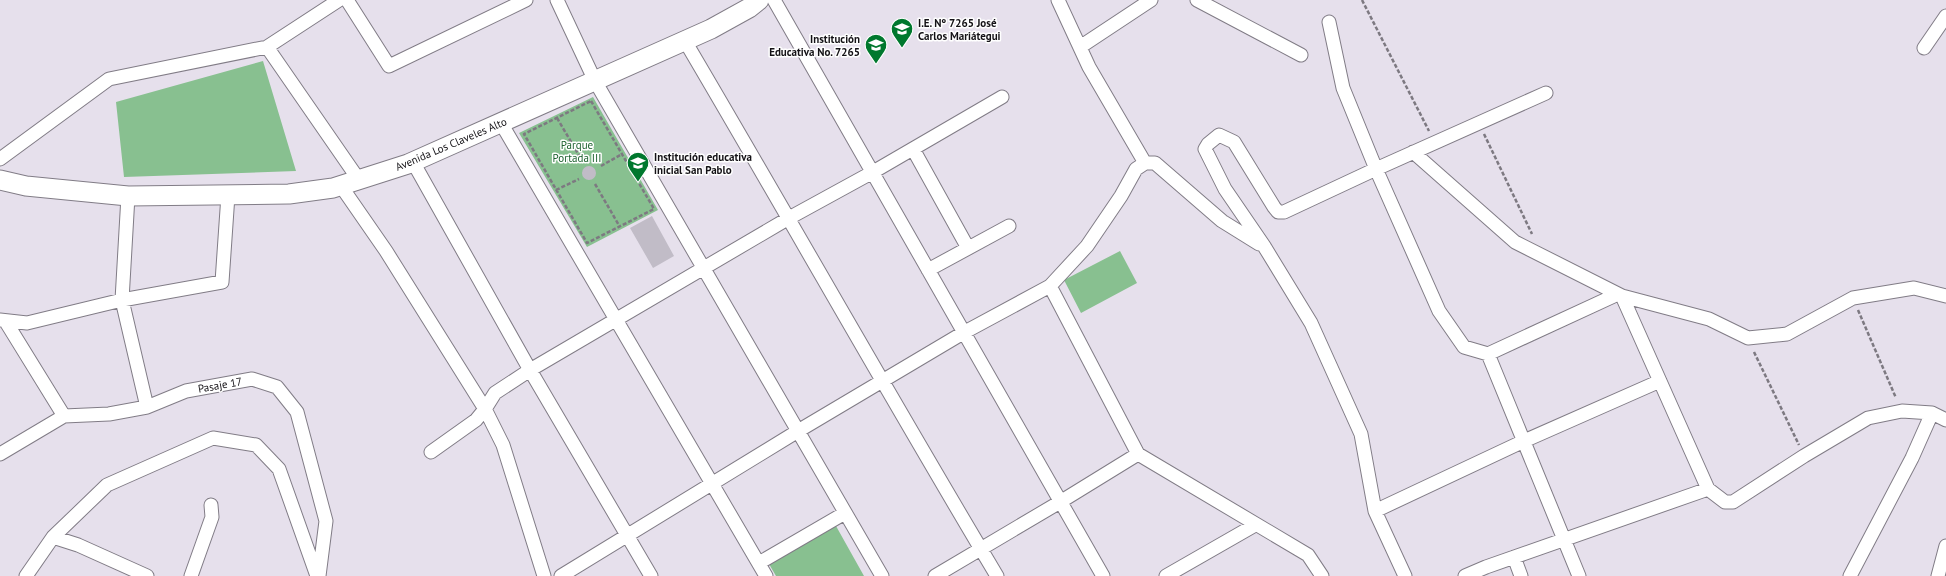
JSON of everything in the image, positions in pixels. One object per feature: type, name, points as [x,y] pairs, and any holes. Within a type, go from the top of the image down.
[{"type":"street","points":[[0,159],[110,79],[267,46],[339,0]]},
{"type":"street","points":[[348,0],[389,66],[526,0]]},
{"type":"street","points":[[557,0],[595,81],[882,576]]},
{"type":"street","name":"Avenida Los Claveles Alto","points":[[0,180],[26,186],[128,196],[289,194],[341,186],[413,162],[501,123],[685,41],[730,19],[749,8],[759,0]]},
{"type":"street","points":[[774,0],[1103,576]]},
{"type":"street","points":[[1058,0],[1089,67],[1145,163]]},
{"type":"street","points":[[1080,47],[1151,0]]},
{"type":"street","points":[[1197,0],[1301,56]]},
{"type":"street","points":[[1924,48],[1946,16]]},
{"type":"street","points":[[1329,22],[1343,88],[1376,168],[1439,311],[1464,347],[1488,354],[1620,295]]},
{"type":"street","points":[[685,41],[789,218],[881,381],[997,576]]},
{"type":"street","points":[[267,46],[359,180]]},
{"type":"street","points":[[1405,576],[1375,512],[1361,434],[1311,323],[1264,246],[1225,189],[1205,148],[1219,135],[1234,142],[1274,207],[1278,212],[1284,212],[1376,168],[1546,93]]},
{"type":"street","points":[[431,452],[476,420],[486,409],[495,393],[530,370],[789,218],[914,149],[1002,97]]},
{"type":"street","points":[[501,123],[713,483],[766,576]]},
{"type":"street","points":[[914,149],[968,248]]},
{"type":"street","points":[[1413,152],[1515,242],[1620,295],[1709,319],[1748,338],[1788,334],[1853,298],[1914,288],[1946,296]]},
{"type":"street","points":[[413,162],[530,370],[651,576]]},
{"type":"street","points":[[561,576],[881,381],[963,333],[1050,286],[1087,246],[1121,196],[1136,169],[1145,163],[1155,163],[1222,221],[1264,246]]},
{"type":"street","points":[[341,186],[386,251],[486,409],[503,445],[544,576]]},
{"type":"street","points":[[3,321],[27,323],[122,300],[222,282],[228,195]]},
{"type":"street","points":[[128,196],[122,300],[147,407]]},
{"type":"street","points":[[928,270],[1009,226]]},
{"type":"street","points":[[1050,286],[1138,454],[1254,525],[1308,555],[1322,576]]},
{"type":"street","points":[[1620,295],[1708,489],[1725,502],[1733,502],[1804,456],[1868,418],[1902,411],[1932,413],[1946,420]]},
{"type":"street","points":[[3,321],[64,416]]},
{"type":"street","points":[[1488,354],[1579,576]]},
{"type":"street","name":"Pasaje 17","points":[[0,454],[64,416],[109,414],[147,407],[186,392],[252,380],[277,387],[297,412],[326,521],[318,576]]},
{"type":"street","points":[[1375,512],[1524,442],[1660,381]]},
{"type":"street","points":[[1850,576],[1912,458],[1932,413]]},
{"type":"street","points":[[26,576],[52,537],[107,485],[213,438],[256,445],[279,468],[318,576]]},
{"type":"street","points":[[935,576],[1138,454]]},
{"type":"street","points":[[1465,576],[1564,539],[1708,489]]},
{"type":"street","points":[[191,576],[212,517],[211,505]]},
{"type":"street","points":[[759,563],[845,513]]},
{"type":"street","points":[[1166,576],[1254,525]]},
{"type":"street","points":[[52,537],[78,545],[147,576]]},
{"type":"street","points":[[1938,576],[1946,546]]},
{"type":"street","points":[[1514,557],[1521,576]]},
{"type":"path","points":[[1362,0],[1435,142]]},
{"type":"path","points":[[591,101],[654,209],[587,243],[524,134],[557,118],[591,101]]},
{"type":"path","points":[[557,118],[583,162]]},
{"type":"path","points":[[1479,123],[1543,256]]},
{"type":"path","points":[[601,166],[622,154]]},
{"type":"path","points":[[556,190],[579,179]]},
{"type":"path","points":[[595,184],[620,227]]},
{"type":"path","points":[[1853,298],[1902,411]]},
{"type":"path","points":[[1748,338],[1804,456]]},
{"type":"green space","points":[[263,61],[296,171],[124,177],[116,102]]},
{"type":"green space","name":"Parque Portada III","points":[[593,97],[658,210],[587,247],[519,133]]},
{"type":"green space","points":[[1120,251],[1137,283],[1081,313],[1064,280]]},
{"type":"green space","points":[[836,526],[864,576],[776,576],[769,564]]},
{"type":"building","points":[[589,166],[594,168],[596,173],[594,178],[589,180],[584,178],[582,173],[584,168]]},
{"type":"building","points":[[652,216],[674,256],[653,268],[630,228]]},
{"type":"place","name":"I.E. Nº 7265 José Carlos Mariátegui","points":[[902,48]]},
{"type":"place","name":"Institución Educativa No. 7265","points":[[876,64]]},
{"type":"place","name":"Institución educativa inicial San Pablo","points":[[638,182]]}]
